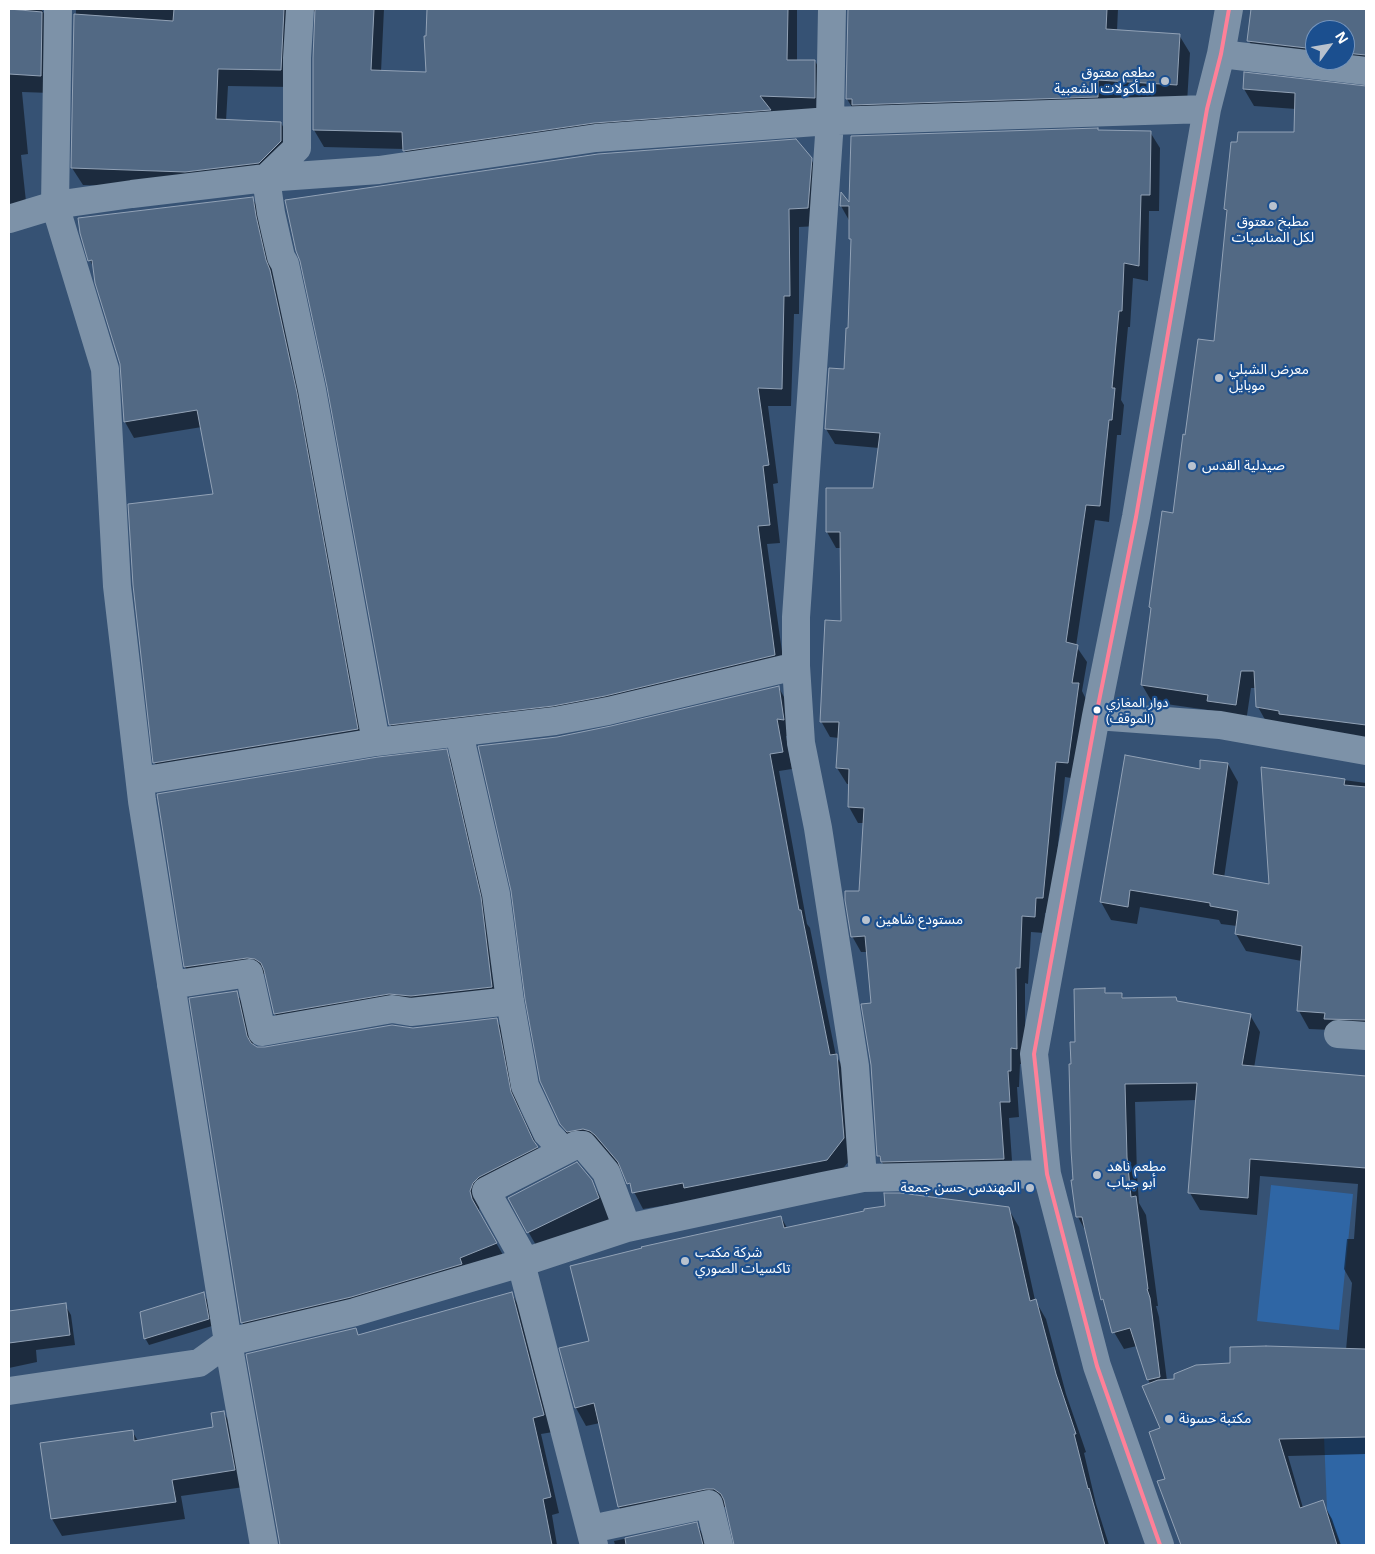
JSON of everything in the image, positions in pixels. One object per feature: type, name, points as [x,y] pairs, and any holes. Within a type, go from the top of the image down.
[{"type":"street","points":[[58,9],[55,205],[105,369],[117,586],[140,781],[228,1342],[264,1545]]},
{"type":"street","points":[[266,178],[297,148],[297,58],[300,9]]},
{"type":"street","points":[[832,9],[830,121],[796,617],[796,666],[801,743],[818,828],[855,1066],[863,1178]]},
{"type":"street","points":[[1160,1545],[1097,1366],[1048,1174],[1034,1054],[1096,716],[1136,517],[1207,110],[1221,54],[1229,9]]},
{"type":"street","points":[[1221,54],[1366,71]]},
{"type":"street","points":[[9,219],[55,205],[132,194],[266,178],[379,170],[596,138],[830,121],[1207,110]]},
{"type":"street","points":[[266,178],[273,222],[281,257],[285,264],[312,390],[376,742]]},
{"type":"street","points":[[140,781],[376,742],[555,721],[608,711],[796,666]]},
{"type":"street","points":[[1096,716],[1220,725],[1366,751]]},
{"type":"street","points":[[459,733],[496,894],[510,1000],[525,1086],[546,1132],[564,1151]]},
{"type":"street","points":[[172,985],[249,973],[262,1032],[392,1009],[411,1012],[510,1000]]},
{"type":"street","points":[[1338,1034],[1366,1036]]},
{"type":"street","points":[[627,1228],[606,1172],[583,1145],[576,1145],[486,1192],[520,1252],[521,1263],[592,1537],[710,1504],[719,1545]]},
{"type":"street","points":[[9,1392],[199,1363],[228,1342],[355,1312],[521,1263],[627,1228],[863,1178],[1048,1174]]},
{"type":"shaded area","points":[[1271,1185],[1353,1194],[1339,1330],[1257,1321]]},
{"type":"shaded area","points":[[1366,1387],[1366,1545],[1340,1545],[1327,1509],[1322,1388]]},
{"type":"building","points":[[9,9],[42,12],[41,76],[9,74]]},
{"type":"building","points":[[174,9],[284,9],[281,70],[218,69],[216,119],[281,122],[281,141],[259,163],[185,172],[71,168],[74,14],[173,21]]},
{"type":"building","points":[[315,9],[374,9],[371,70],[426,72],[424,36],[426,36],[427,9],[788,9],[787,60],[815,60],[815,98],[760,96],[771,110],[594,123],[403,151],[402,132],[313,130]]},
{"type":"building","points":[[848,9],[1107,9],[1106,29],[1180,34],[1177,85],[1098,80],[1098,97],[852,105],[852,99],[846,99]]},
{"type":"building","points":[[1251,9],[1366,9],[1366,55],[1355,54],[1355,20],[1305,20],[1305,48],[1247,41]]},
{"type":"building","points":[[1244,72],[1366,86],[1366,725],[1279,714],[1279,711],[1256,707],[1254,671],[1241,671],[1236,705],[1207,701],[1208,695],[1141,685],[1162,511],[1173,513],[1198,339],[1214,341],[1227,210],[1224,209],[1231,142],[1237,142],[1238,132],[1294,132],[1295,93],[1243,89]]},
{"type":"building","points":[[1098,128],[1098,130],[1151,131],[1150,195],[1141,195],[1139,266],[1124,263],[1122,311],[1119,311],[1112,388],[1115,388],[1112,420],[1109,420],[1100,506],[1086,505],[1066,642],[1078,645],[1072,683],[1079,683],[1068,763],[1056,762],[1043,898],[1036,898],[1035,917],[1022,916],[1020,968],[1016,968],[1017,1049],[1011,1048],[1011,1071],[1008,1071],[1010,1102],[1000,1102],[1004,1159],[881,1162],[880,1156],[877,1156],[871,1065],[861,1004],[871,1003],[865,936],[851,937],[845,900],[845,891],[859,891],[864,808],[848,807],[849,769],[836,768],[839,722],[820,722],[825,620],[841,621],[840,532],[826,532],[826,488],[873,488],[880,433],[825,429],[829,368],[844,369],[846,328],[848,328],[851,239],[849,239],[849,206],[840,206],[841,192],[849,202],[851,136]]},
{"type":"building","points":[[796,139],[812,158],[808,208],[789,209],[790,296],[784,296],[782,389],[758,388],[769,465],[763,466],[770,525],[758,526],[775,655],[605,696],[553,706],[389,725],[327,387],[285,200],[598,154]]},
{"type":"building","points":[[253,197],[297,393],[358,729],[153,763],[133,585],[128,504],[213,494],[197,410],[124,422],[120,364],[95,283],[92,260],[88,261],[78,218]]},
{"type":"building","points":[[779,686],[784,720],[777,719],[783,752],[770,754],[799,910],[801,910],[830,1055],[837,1054],[844,1138],[827,1160],[684,1188],[683,1183],[632,1193],[630,1183],[627,1184],[618,1162],[595,1135],[583,1129],[567,1132],[560,1124],[540,1081],[525,999],[511,891],[478,746],[557,737]]},
{"type":"building","points":[[447,749],[481,897],[492,987],[411,996],[389,994],[274,1014],[264,970],[261,963],[255,959],[247,958],[184,967],[157,794],[378,757]]},
{"type":"building","points":[[1125,755],[1200,769],[1200,760],[1228,763],[1213,874],[1269,884],[1261,767],[1345,779],[1344,785],[1366,787],[1366,1020],[1324,1019],[1325,1013],[1297,1011],[1302,946],[1235,934],[1238,911],[1210,906],[1210,903],[1130,890],[1128,907],[1100,902]]},
{"type":"building","points":[[1105,988],[1105,993],[1122,993],[1122,998],[1176,997],[1177,1001],[1251,1014],[1242,1065],[1366,1076],[1366,1168],[1250,1159],[1248,1198],[1188,1193],[1197,1083],[1125,1084],[1127,1157],[1131,1197],[1136,1196],[1160,1377],[1147,1380],[1130,1328],[1112,1333],[1103,1299],[1101,1300],[1082,1217],[1076,1217],[1071,1180],[1073,1180],[1069,1064],[1071,1064],[1070,1042],[1075,1042],[1074,989]]},
{"type":"building","points":[[237,991],[247,1036],[251,1043],[257,1047],[392,1025],[413,1028],[497,1018],[511,1092],[538,1147],[479,1177],[473,1183],[470,1191],[472,1199],[497,1243],[460,1258],[462,1264],[351,1297],[241,1323],[189,998]]},
{"type":"building","points":[[577,1162],[592,1180],[599,1198],[527,1233],[508,1198]]},
{"type":"building","points":[[884,1193],[901,1193],[1009,1207],[1030,1301],[1036,1299],[1056,1374],[1076,1434],[1074,1434],[1088,1489],[1105,1545],[734,1545],[724,1500],[721,1494],[714,1489],[618,1507],[594,1403],[575,1408],[559,1348],[589,1341],[570,1266],[641,1247],[781,1216],[784,1228],[864,1211],[864,1209],[885,1206]]},
{"type":"building","points":[[204,1292],[209,1319],[144,1339],[140,1312]]},
{"type":"building","points":[[512,1292],[544,1415],[533,1418],[551,1497],[543,1499],[552,1545],[280,1545],[246,1354],[356,1328],[358,1335]]},
{"type":"building","points":[[66,1303],[70,1335],[9,1343],[9,1311]]},
{"type":"building","points":[[1266,1346],[1366,1349],[1366,1437],[1279,1439],[1300,1508],[1323,1500],[1337,1545],[1181,1545],[1157,1481],[1165,1479],[1149,1432],[1160,1428],[1142,1386],[1158,1380],[1174,1379],[1174,1374],[1196,1365],[1230,1363],[1230,1347]]},
{"type":"building","points":[[224,1411],[235,1470],[172,1480],[176,1502],[51,1519],[40,1443],[133,1430],[134,1441],[213,1427],[211,1413]]},
{"type":"building","points":[[697,1522],[703,1545],[626,1545],[625,1538]]},
{"type":"transit line","points":[[1160,1545],[1097,1366],[1047,1174],[1034,1054],[1096,716],[1136,517],[1207,109],[1221,54],[1229,9]]},
{"type":"place","name":"مطعم معتوق للمأكولات الشعبية","points":[[1165,81]]},
{"type":"place","name":"مطبخ معتوق لكل المناسبات","points":[[1273,206]]},
{"type":"place","name":"معرض الشبلي موبايل","points":[[1219,378]]},
{"type":"place","name":"صيدلية القدس","points":[[1192,466]]},
{"type":"place","name":"دوار المغازي (الموقف)","points":[[1097,710]]},
{"type":"place","name":"مستودع شاهين","points":[[866,920]]},
{"type":"place","name":"مطعم ناهد أبو جياب","points":[[1097,1175]]},
{"type":"place","name":"المهندس حسن جمعة","points":[[1030,1188]]},
{"type":"place","name":"شركة مكتب تاكسيات الصوري","points":[[685,1261]]},
{"type":"place","name":"مكتبة حسونة","points":[[1169,1419]]}]
